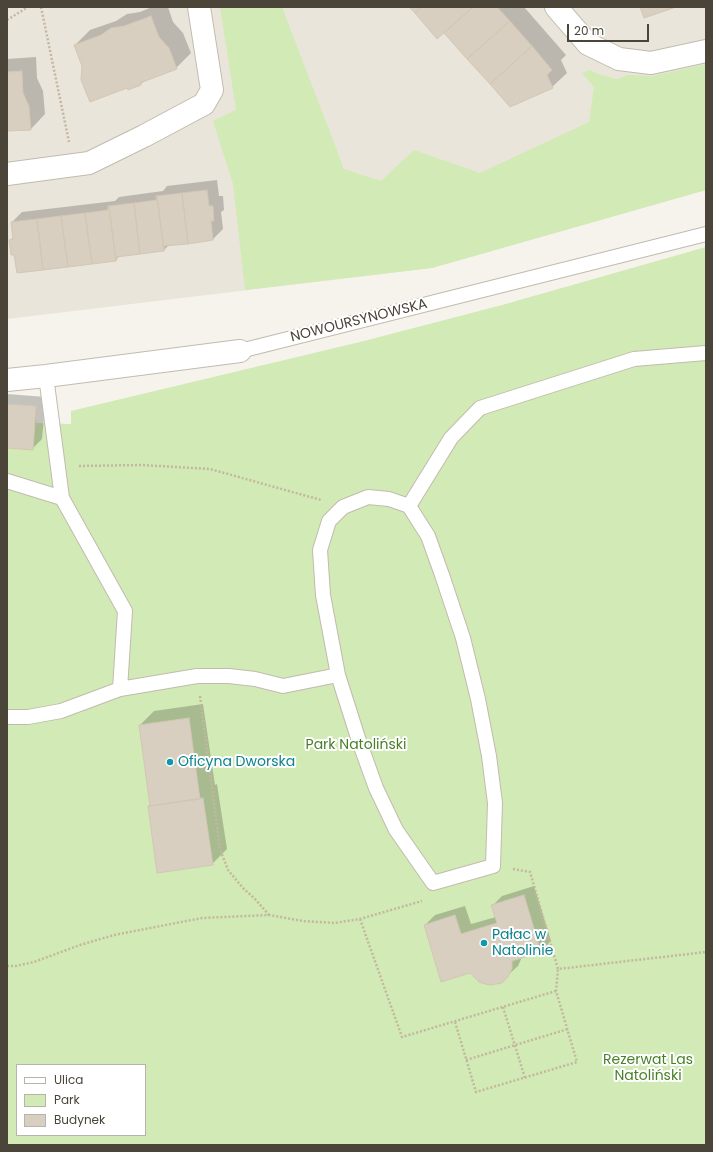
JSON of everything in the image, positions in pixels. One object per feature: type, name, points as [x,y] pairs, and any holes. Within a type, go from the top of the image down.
[{"type":"street","points":[[7,174],[89,163],[204,104],[212,90],[199,7]]},
{"type":"street","points":[[556,7],[588,44],[619,59],[651,63],[706,51]]},
{"type":"street","name":"NOWOURSYNOWSKA","points":[[7,380],[240,351]]},
{"type":"lane","name":"NOWOURSYNOWSKA","points":[[240,351],[706,234]]},
{"type":"lane","points":[[409,506],[451,438],[480,408],[634,359],[706,353]]},
{"type":"lane","points":[[46,376],[62,498],[125,611],[120,690]]},
{"type":"lane","points":[[7,481],[62,498]]},
{"type":"lane","points":[[368,497],[390,499],[409,506],[428,536],[463,638],[478,699],[489,756],[495,803],[493,866],[433,883],[396,830],[376,788],[358,741],[338,675],[323,595],[320,550],[329,521],[343,507],[368,497]]},
{"type":"lane","points":[[7,717],[28,717],[61,711],[120,690],[197,676],[229,676],[283,686],[338,675]]},
{"type":"path","points":[[7,20],[28,7]]},
{"type":"path","points":[[41,7],[74,165]]},
{"type":"path","points":[[58,467],[142,465],[210,469],[274,486],[343,507]]},
{"type":"path","points":[[197,676],[220,849],[228,870],[242,888],[255,899],[269,915]]},
{"type":"path","points":[[455,1022],[476,1092],[577,1062],[556,991],[558,970],[530,872],[493,866]]},
{"type":"path","points":[[7,966],[16,966],[34,962],[80,945],[114,935],[202,918],[269,915],[303,921],[334,923],[360,920],[422,901],[433,883]]},
{"type":"path","points":[[360,920],[402,1037],[556,991]]},
{"type":"path","points":[[558,970],[706,952]]},
{"type":"path","points":[[503,1007],[525,1078]]},
{"type":"path","points":[[466,1060],[568,1029]]},
{"type":"shaded area","points":[[7,7],[706,7],[706,190],[432,268],[7,319]]},
{"type":"green space","points":[[220,7],[282,7],[344,169],[381,181],[414,150],[480,173],[589,122],[594,87],[582,73],[590,70],[598,74],[617,79],[627,75],[653,76],[706,64],[706,190],[432,268],[245,290],[233,184],[213,121],[236,110]]},
{"type":"green space","name":"Park Natoliński","points":[[706,247],[706,1145],[7,1145],[7,404],[36,406],[36,423],[71,424],[71,411],[364,341],[502,305]]},
{"type":"building","points":[[409,7],[422,7],[415,13]]},
{"type":"building","points":[[422,7],[473,7],[437,39],[415,13]]},
{"type":"building","points":[[473,7],[497,7],[510,21],[467,59],[444,33]]},
{"type":"building","points":[[640,7],[676,7],[644,18]]},
{"type":"building","points":[[151,16],[159,37],[169,48],[177,69],[140,83],[141,85],[128,90],[127,88],[90,102],[81,80],[82,66],[74,45],[101,35],[111,28],[124,26]]},
{"type":"building","points":[[510,21],[532,46],[490,84],[467,59]]},
{"type":"building","points":[[532,46],[552,70],[547,75],[553,88],[510,107],[490,84]]},
{"type":"building","points":[[22,71],[23,93],[29,106],[31,130],[7,131],[7,72]]},
{"type":"building","points":[[207,190],[209,206],[213,206],[214,221],[211,221],[213,240],[188,244],[182,193]]},
{"type":"building","points":[[182,193],[188,244],[164,246],[164,251],[157,196]]},
{"type":"building","points":[[157,196],[164,251],[140,254],[134,203],[157,200]]},
{"type":"building","points":[[134,203],[140,254],[117,257],[116,261],[109,206]]},
{"type":"building","points":[[108,206],[116,261],[92,264],[85,213],[108,210]]},
{"type":"building","points":[[85,213],[92,264],[68,267],[61,216]]},
{"type":"building","points":[[61,216],[68,267],[43,270],[37,219]]},
{"type":"building","points":[[37,219],[43,270],[17,273],[14,255],[11,255],[9,240],[13,239],[11,222]]},
{"type":"building","points":[[7,404],[36,406],[33,450],[7,448]]},
{"type":"building","name":"Oficyna Dworska","points":[[189,718],[200,799],[150,806],[139,725]]},
{"type":"building","points":[[203,798],[213,865],[157,873],[148,806]]},
{"type":"building","name":"Pałac w Natolinie","points":[[524,895],[541,952],[512,961],[512,969],[508,977],[502,983],[490,985],[485,984],[479,982],[470,973],[441,982],[424,925],[455,915],[461,934],[497,923],[491,905]]},
{"type":"place","name":"Oficyna Dworska","points":[[170,762]]},
{"type":"place","name":"Pałac w Natolinie","points":[[484,943]]},
{"type":"park label","name":"Rezerwat Las Natoliński","points":[[648,1068]]}]
